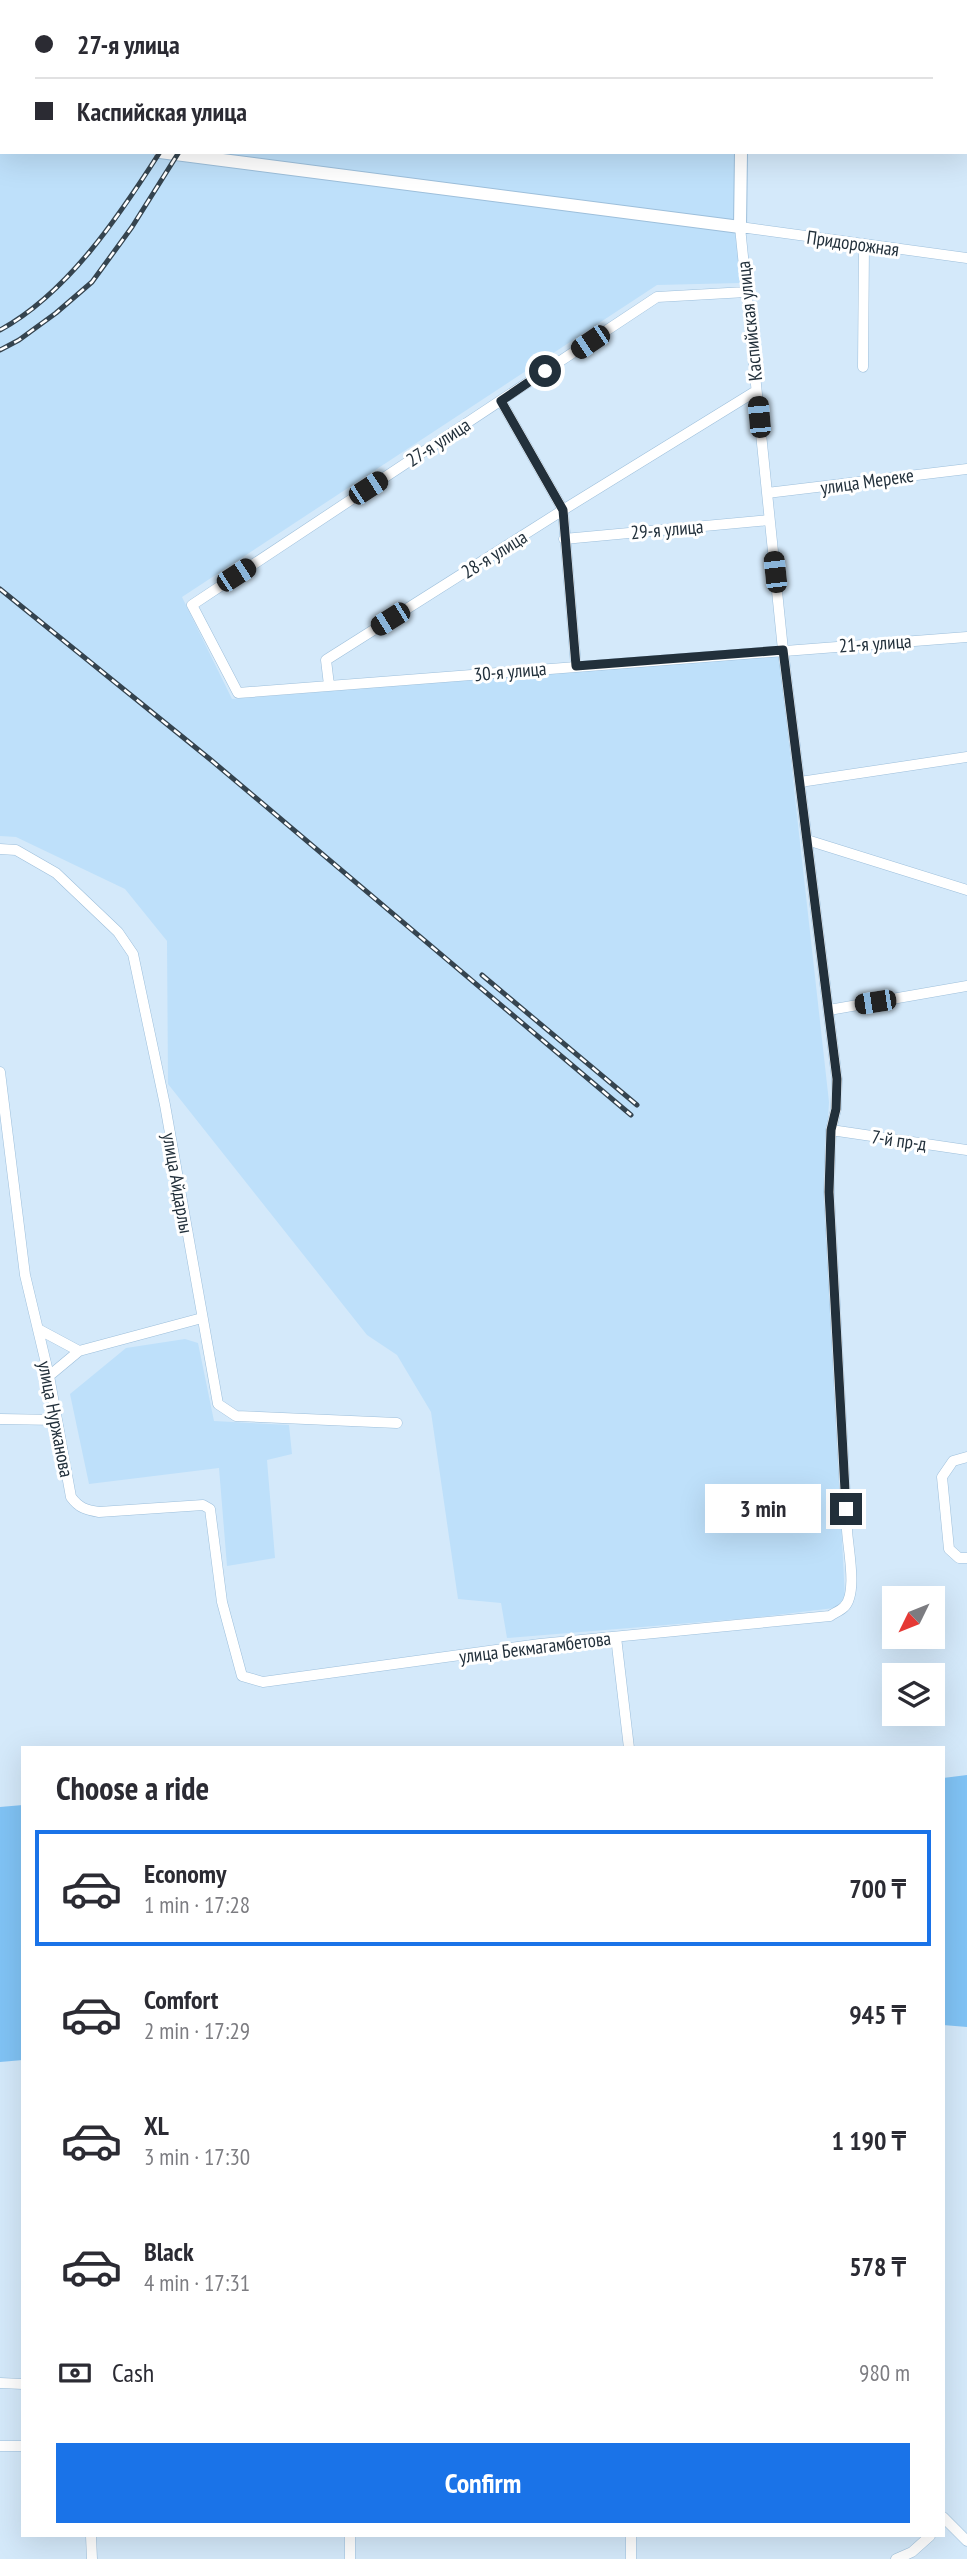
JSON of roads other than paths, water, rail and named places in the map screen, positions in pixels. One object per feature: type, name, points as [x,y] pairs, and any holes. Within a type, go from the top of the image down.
[{"type":"street","points":[[175,154],[740,227],[741,154]]},
{"type":"street","name":"Придорожная","points":[[740,227],[967,258]]},
{"type":"street","name":"Каспийская улица","points":[[740,227],[783,650],[837,1079],[836,1109],[831,1130],[829,1192],[851,1596],[845,1606],[830,1616]]},
{"type":"street","points":[[863,367],[864,244]]},
{"type":"street","name":"27-я улица","points":[[237,693],[192,605],[657,298],[746,292]]},
{"type":"street","name":"28-я улица","points":[[329,685],[326,660],[757,391]]},
{"type":"street","points":[[501,401],[563,510],[576,666]]},
{"type":"street","name":"улица Мереке","points":[[767,493],[967,469]]},
{"type":"street","name":"29-я улица","points":[[564,539],[769,520]]},
{"type":"street","name":"21-я улица","points":[[783,650],[967,637]]},
{"type":"street","name":"30-я улица","points":[[237,693],[783,650]]},
{"type":"street","points":[[800,782],[967,757]]},
{"type":"street","points":[[807,839],[967,890]]},
{"type":"street","name":"улица Айдарлы","points":[[0,849],[16,850],[57,873],[118,932],[133,954],[165,1105],[218,1404],[236,1416],[397,1423]]},
{"type":"street","points":[[829,1010],[967,986]]},
{"type":"street","name":"улица Нуржанова","points":[[0,1072],[25,1275],[49,1376],[71,1497],[84,1510],[99,1513],[204,1505],[210,1509],[222,1602],[242,1676]]},
{"type":"street","name":"7-й пр-д","points":[[831,1130],[967,1150]]},
{"type":"street","points":[[49,1376],[79,1352],[202,1318]]},
{"type":"street","points":[[38,1329],[79,1352]]},
{"type":"street","points":[[0,1419],[57,1420]]},
{"type":"street","points":[[967,1457],[953,1461],[943,1477],[949,1549],[959,1558],[967,1558]]},
{"type":"street","name":"улица Бекмагамбетова","points":[[242,1676],[263,1682],[540,1644],[830,1616]]},
{"type":"street","points":[[616,1637],[629,1746]]},
{"type":"street","points":[[0,2384],[21,2384]]},
{"type":"street","points":[[0,2446],[21,2446]]},
{"type":"street","points":[[947,2522],[967,2523]]},
{"type":"street","points":[[947,2522],[967,2541]]},
{"type":"street","points":[[91,2537],[92,2559]]},
{"type":"street","points":[[350,2537],[350,2559]]},
{"type":"street","points":[[631,2537],[631,2559]]},
{"type":"street","points":[[896,2559],[912,2552],[929,2537]]},
{"type":"water","points":[[967,1775],[967,2027],[945,2025],[945,1778]]},
{"type":"water","points":[[21,1805],[21,2060],[0,2062],[0,1807]]},
{"type":"railway","points":[[0,330],[48,296],[70,274],[109,227],[159,154]]},
{"type":"railway","points":[[0,350],[19,340],[56,313],[92,282],[132,227],[178,154]]},
{"type":"railway","points":[[0,589],[211,760],[631,1115]]},
{"type":"railway","points":[[482,975],[637,1105]]}]
